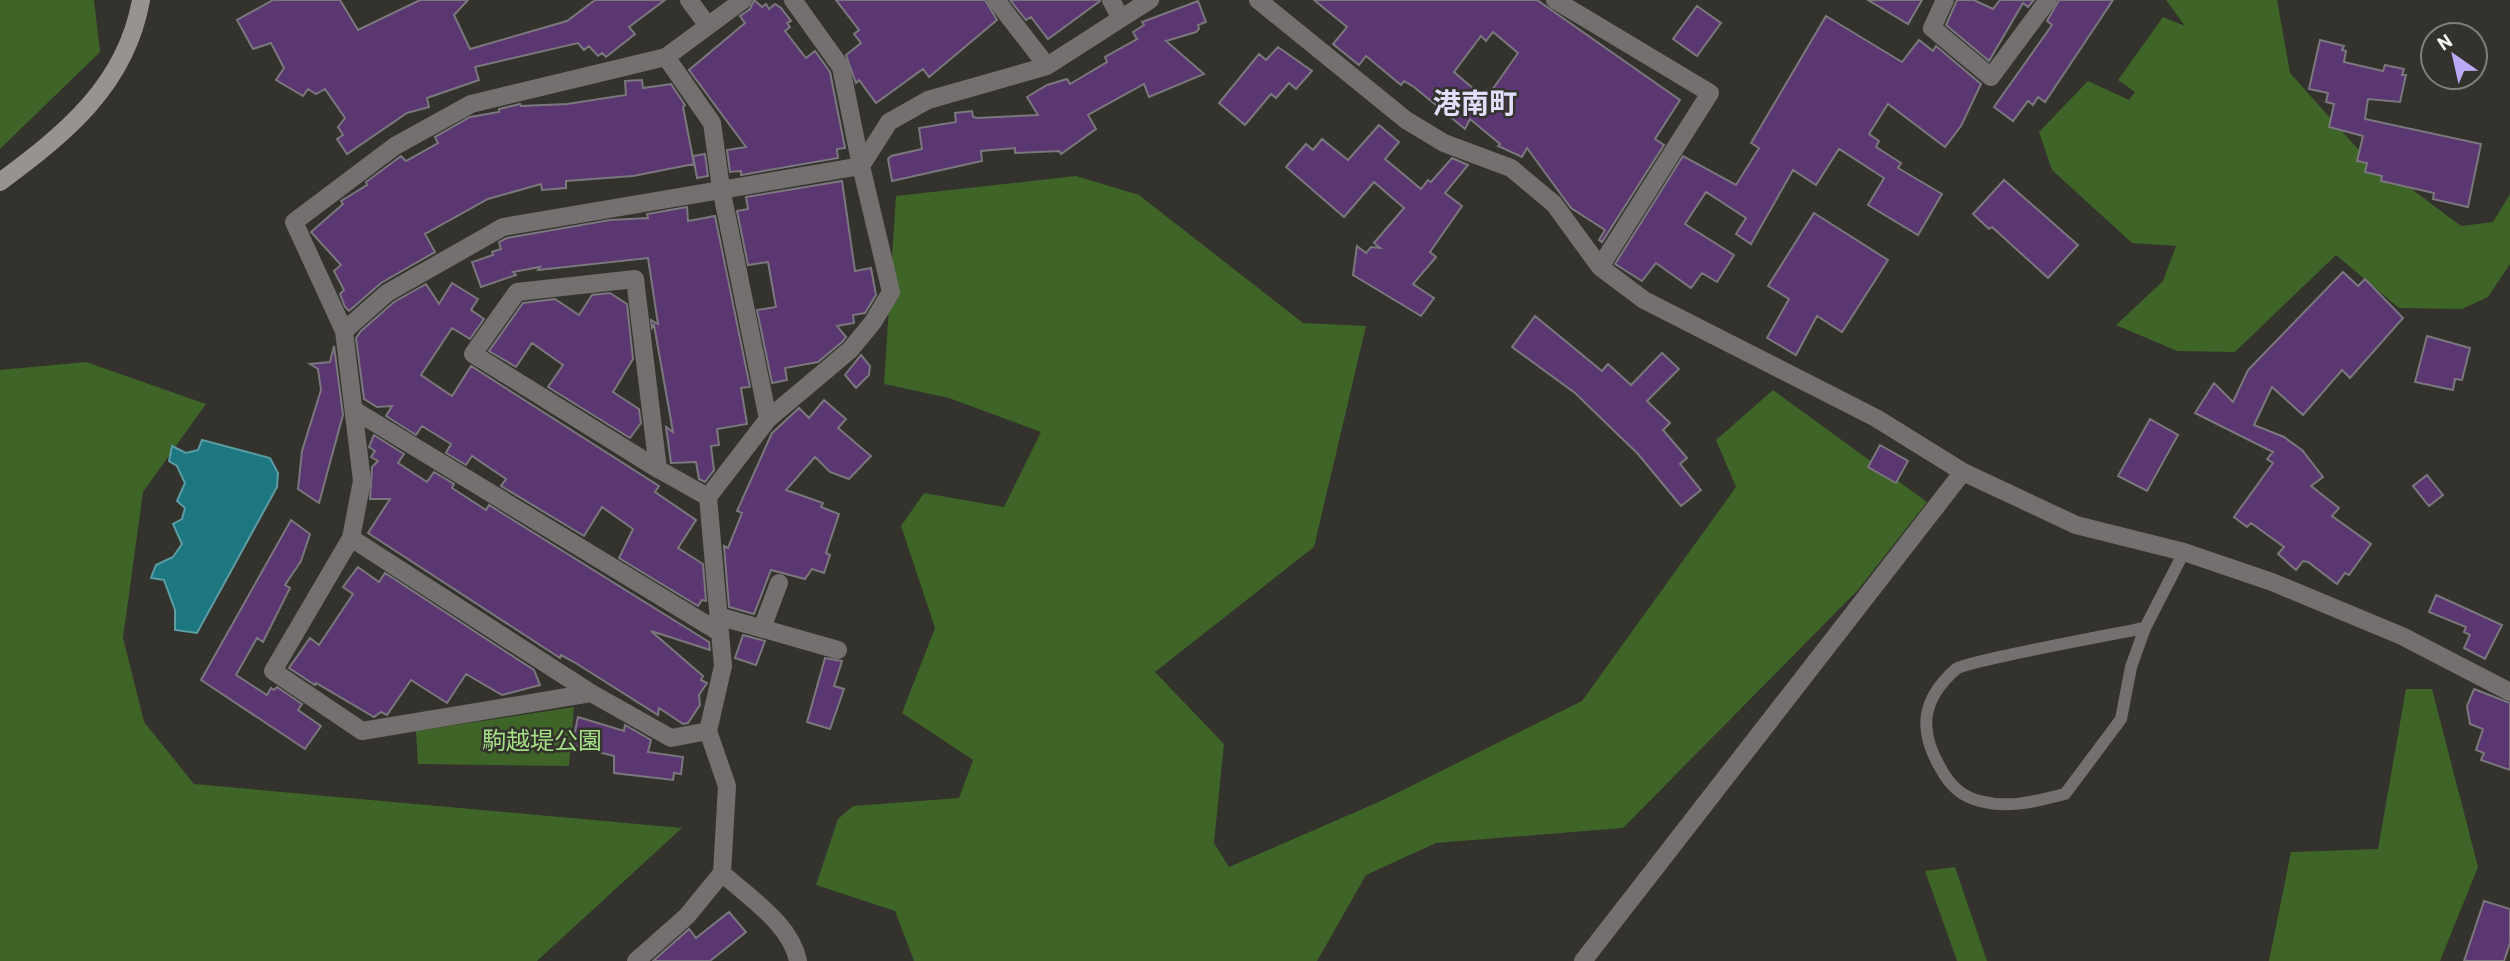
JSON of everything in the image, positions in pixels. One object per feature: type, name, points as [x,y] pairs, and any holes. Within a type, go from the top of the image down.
[{"type":"street","points":[[0,182],[77,121],[106,88],[128,50],[141,0]]},
{"type":"street","points":[[689,0],[708,26]]},
{"type":"street","points":[[591,693],[362,732],[273,671],[351,538],[362,481],[344,331],[294,222],[395,146],[471,104],[666,57],[743,0]]},
{"type":"street","points":[[636,961],[687,916],[722,873],[727,786],[708,731],[723,666],[708,497],[768,419],[850,350],[891,292],[841,67],[793,0]]},
{"type":"street","points":[[996,0],[1047,66]]},
{"type":"street","points":[[1111,0],[1120,17]]},
{"type":"street","points":[[344,331],[387,293],[503,227],[861,166],[889,122],[928,100],[1047,66],[1150,0]]},
{"type":"street","points":[[1258,0],[1406,120],[1444,143],[1511,168],[1554,204],[1600,267],[1644,300],[1876,418],[1964,471],[2076,526],[2183,552],[2272,582],[2402,636],[2510,692]]},
{"type":"street","points":[[1555,0],[1710,93],[1600,267]]},
{"type":"street","points":[[1945,0],[1932,28],[1991,77],[2048,0]]},
{"type":"street","points":[[666,57],[712,123],[721,188],[768,419]]},
{"type":"street","points":[[658,469],[635,279],[517,292],[472,354],[658,469],[708,497]]},
{"type":"street","points":[[354,410],[719,624],[762,628],[838,650]]},
{"type":"street","points":[[1583,961],[1964,471]]},
{"type":"street","points":[[351,538],[591,693],[670,738],[708,731]]},
{"type":"street","points":[[762,628],[779,583]]},
{"type":"street","points":[[722,873],[786,932],[798,961]]},
{"type":"lane","points":[[2145,628],[1958,667],[1930,701],[1925,731],[1931,751],[1950,785],[1978,801],[2011,806],[2065,794],[2121,719],[2131,667],[2145,628],[2183,552]]},
{"type":"green space","points":[[0,0],[94,0],[100,52],[0,149]]},
{"type":"green space","points":[[2166,0],[2277,0],[2290,73],[2358,149],[2461,226],[2493,222],[2510,194],[2510,264],[2488,297],[2462,309],[2399,308],[2336,255],[2235,352],[2177,351],[2116,325],[2163,281],[2176,246],[2132,243],[2052,170],[2039,132],[2088,81],[2129,100],[2135,92],[2118,80],[2163,17],[2185,26]]},
{"type":"green space","points":[[1076,176],[1139,195],[1303,323],[1366,326],[1314,547],[1155,672],[1224,744],[1214,843],[1229,867],[1383,800],[1582,701],[1736,487],[1716,440],[1773,390],[1927,502],[1858,590],[1623,828],[1436,843],[1366,875],[1317,961],[914,961],[895,911],[816,885],[838,819],[853,806],[959,798],[973,760],[902,713],[935,628],[901,526],[924,493],[1004,507],[1041,432],[949,398],[884,384],[896,196]]},
{"type":"green space","points":[[86,362],[206,404],[143,492],[123,638],[144,722],[194,784],[682,828],[537,961],[0,961],[0,370]]},
{"type":"green space","points":[[2406,689],[2432,689],[2478,867],[2440,961],[2269,961],[2291,852],[2378,849]]},
{"type":"green space","name":"駒越堤公園","points":[[574,707],[569,766],[418,764],[416,731]]},
{"type":"green space","points":[[1955,867],[1987,961],[1957,961],[1925,871]]},
{"type":"water","points":[[202,440],[270,458],[278,473],[277,487],[197,633],[175,630],[175,610],[164,580],[151,578],[156,565],[173,557],[182,544],[173,524],[182,519],[185,508],[177,501],[185,483],[177,466],[169,461],[172,446],[186,453],[198,450]]},
{"type":"building","points":[[273,0],[340,0],[358,30],[420,0],[468,0],[454,15],[470,49],[567,21],[595,0],[665,0],[629,27],[635,34],[606,57],[602,53],[598,56],[589,46],[584,50],[578,43],[475,67],[479,80],[427,98],[429,107],[407,113],[347,154],[337,139],[343,135],[338,127],[345,118],[325,89],[316,94],[308,89],[303,96],[276,80],[284,68],[271,43],[253,49],[237,20]]},
{"type":"building","points":[[754,0],[762,7],[766,4],[769,9],[775,4],[781,8],[791,21],[787,23],[790,27],[785,31],[806,58],[815,51],[830,72],[845,148],[837,149],[838,158],[741,175],[741,171],[730,172],[727,150],[746,147],[689,70],[745,23],[740,16],[750,9]]},
{"type":"building","points":[[836,0],[985,0],[997,20],[929,77],[923,69],[876,103],[859,80],[856,83],[846,55],[861,43],[854,34],[859,30]]},
{"type":"building","points":[[1010,0],[1100,1],[1048,39],[1031,17],[1026,20]]},
{"type":"building","points":[[1314,0],[1537,0],[1680,100],[1655,139],[1664,145],[1602,242],[1599,240],[1605,230],[1571,208],[1527,148],[1522,157],[1498,146],[1500,144],[1470,119],[1465,129],[1414,87],[1404,81],[1401,85],[1366,56],[1359,65],[1333,44],[1347,27]],"holes":[[[1493,32],[1518,53],[1490,93],[1487,90],[1482,96],[1454,72],[1481,36],[1486,41]]]},
{"type":"building","points":[[1868,0],[1922,0],[1908,24]]},
{"type":"building","points":[[1957,0],[1974,0],[1993,9],[2000,0],[2034,0],[2028,7],[2023,3],[1989,61],[1946,25]]},
{"type":"building","points":[[2059,0],[2113,0],[2045,102],[2038,97],[2033,105],[2028,101],[2013,121],[1994,107],[2052,25],[2047,21]]},
{"type":"building","points":[[1198,1],[1206,22],[1198,25],[1196,32],[1166,41],[1204,74],[1149,97],[1144,84],[1088,115],[1096,129],[1061,154],[1059,151],[1015,153],[1015,148],[981,151],[982,161],[892,181],[888,159],[922,149],[919,128],[956,122],[955,113],[972,111],[973,117],[977,118],[1038,115],[1027,97],[1047,85],[1067,79],[1070,84],[1107,62],[1105,57],[1137,39],[1133,32],[1144,25],[1142,22]]},
{"type":"building","points":[[1697,6],[1721,23],[1697,56],[1673,39]]},
{"type":"building","points":[[1826,16],[1902,62],[1919,40],[1933,51],[1936,46],[1981,84],[1961,126],[1945,147],[1888,104],[1869,134],[1879,141],[1876,147],[1901,163],[1898,168],[1942,194],[1918,235],[1868,205],[1884,178],[1839,149],[1816,185],[1793,170],[1751,244],[1736,234],[1746,218],[1706,192],[1685,224],[1734,255],[1717,282],[1702,273],[1691,288],[1656,263],[1642,281],[1615,264],[1683,156],[1736,185],[1759,148],[1751,143]]},
{"type":"building","points":[[2320,40],[2344,46],[2344,62],[2383,71],[2385,65],[2404,69],[2402,75],[2406,75],[2400,102],[2368,99],[2365,119],[2481,144],[2468,207],[2433,199],[2434,193],[2381,181],[2382,176],[2365,172],[2367,163],[2357,161],[2363,136],[2329,127],[2334,104],[2326,102],[2328,93],[2309,89]]},
{"type":"building","points":[[1278,47],[1312,71],[1296,89],[1289,83],[1276,98],[1271,94],[1245,125],[1219,103],[1259,54],[1266,60]]},
{"type":"building","points":[[642,80],[643,88],[671,84],[685,105],[683,107],[694,164],[633,176],[566,181],[566,188],[542,190],[541,184],[488,199],[425,234],[435,252],[381,283],[349,311],[345,307],[340,294],[344,290],[334,271],[341,265],[311,232],[343,204],[341,201],[367,185],[366,182],[401,156],[406,161],[438,143],[435,137],[470,117],[499,112],[499,109],[520,104],[567,104],[626,95],[625,81]]},
{"type":"building","points":[[1379,125],[1399,142],[1385,159],[1421,189],[1428,180],[1431,182],[1452,158],[1468,165],[1445,193],[1462,206],[1430,252],[1436,257],[1413,284],[1434,298],[1421,316],[1353,275],[1357,246],[1366,253],[1371,247],[1380,248],[1374,243],[1404,208],[1374,182],[1344,217],[1286,167],[1306,144],[1313,150],[1322,139],[1348,160]]},
{"type":"building","points":[[705,154],[708,176],[697,178],[693,156]]},
{"type":"building","points":[[2004,180],[2078,245],[2048,278],[1992,227],[1989,229],[1973,214]]},
{"type":"building","points":[[842,181],[855,271],[871,268],[876,295],[865,313],[853,315],[854,323],[837,326],[846,337],[842,342],[818,362],[785,368],[787,380],[772,383],[757,310],[776,307],[768,262],[748,265],[737,211],[748,209],[746,197]]},
{"type":"building","points":[[687,207],[688,221],[715,216],[750,387],[741,388],[747,424],[717,429],[719,445],[711,446],[714,470],[705,482],[699,479],[696,462],[671,463],[666,427],[673,432],[654,325],[652,328],[651,320],[658,324],[648,258],[538,270],[540,267],[513,272],[516,275],[481,287],[472,262],[493,255],[492,252],[501,249],[499,242],[507,238],[610,220],[648,218],[647,214]]},
{"type":"building","points":[[1814,213],[1888,260],[1842,332],[1817,316],[1796,355],[1767,338],[1789,299],[1768,286]]},
{"type":"building","points":[[2343,272],[2358,286],[2365,279],[2403,318],[2350,378],[2342,370],[2303,415],[2272,387],[2254,425],[2284,437],[2302,450],[2323,477],[2311,486],[2339,508],[2332,516],[2371,544],[2349,575],[2345,573],[2337,584],[2308,562],[2303,561],[2296,570],[2278,554],[2284,547],[2251,523],[2247,527],[2234,517],[2273,463],[2267,459],[2273,452],[2195,413],[2214,383],[2233,402],[2248,370]]},
{"type":"building","points":[[452,283],[478,299],[471,310],[484,319],[470,339],[452,328],[421,375],[452,396],[471,366],[659,486],[655,492],[696,520],[678,548],[703,564],[706,601],[702,600],[698,606],[619,558],[633,529],[602,507],[584,536],[501,486],[506,479],[472,456],[466,465],[446,453],[451,444],[422,426],[416,435],[386,416],[392,406],[377,407],[364,399],[356,338],[361,331],[394,302],[426,284],[439,304]]},
{"type":"building","points":[[610,293],[627,304],[633,359],[613,392],[639,409],[641,423],[630,438],[548,387],[563,365],[532,343],[516,367],[489,351],[523,303],[555,299],[579,315],[592,295]]},
{"type":"building","points":[[1535,316],[1602,371],[1608,364],[1631,385],[1662,353],[1679,369],[1647,401],[1670,423],[1663,430],[1687,458],[1680,464],[1701,490],[1681,506],[1638,454],[1575,393],[1512,347]]},
{"type":"building","points":[[2427,336],[2470,348],[2462,380],[2455,379],[2453,390],[2415,382]]},
{"type":"building","points":[[334,346],[343,415],[319,503],[298,489],[302,451],[321,390],[318,369],[310,364],[330,362]]},
{"type":"building","points":[[861,355],[870,366],[869,375],[856,388],[845,375]]},
{"type":"building","points":[[824,400],[846,419],[838,428],[871,456],[849,479],[830,472],[815,457],[786,490],[823,503],[821,507],[839,514],[826,553],[830,555],[824,573],[812,569],[805,579],[771,570],[754,614],[729,607],[724,546],[728,548],[742,513],[737,511],[772,433],[799,408],[809,418]]},
{"type":"building","points":[[2150,419],[2178,435],[2147,491],[2118,476]]},
{"type":"building","points":[[374,435],[404,454],[398,463],[427,482],[434,472],[454,484],[452,488],[486,510],[489,505],[709,642],[710,650],[651,631],[703,676],[701,680],[707,683],[699,695],[700,705],[688,723],[683,724],[659,708],[658,715],[574,662],[561,655],[560,658],[368,533],[390,499],[370,499],[372,467],[378,461],[371,457],[375,451],[369,447]]},
{"type":"building","points":[[1880,445],[1908,461],[1896,483],[1868,467]]},
{"type":"building","points":[[2427,475],[2443,495],[2429,506],[2413,486]]},
{"type":"building","points":[[291,520],[310,534],[301,561],[285,585],[290,588],[263,642],[257,638],[236,675],[267,695],[271,688],[274,690],[277,687],[302,704],[298,710],[321,726],[305,749],[201,680]]},
{"type":"building","points":[[358,567],[379,582],[385,573],[534,670],[540,685],[502,695],[466,674],[447,703],[411,680],[387,715],[381,712],[374,717],[316,683],[315,685],[289,668],[310,638],[319,645],[353,594],[343,587]]},
{"type":"building","points":[[2436,595],[2502,625],[2485,659],[2464,648],[2470,635],[2464,632],[2466,627],[2429,612]]},
{"type":"building","points":[[743,635],[765,641],[756,665],[735,658]]},
{"type":"building","points":[[825,658],[842,661],[834,686],[844,689],[830,729],[807,722]]},
{"type":"building","points":[[2474,689],[2510,703],[2510,770],[2481,760],[2484,753],[2476,750],[2483,729],[2470,724],[2467,706]]},
{"type":"building","points":[[578,717],[624,731],[625,725],[651,740],[648,752],[683,757],[681,774],[674,773],[673,780],[614,773],[614,756],[572,745]]},
{"type":"building","points":[[2484,901],[2510,909],[2510,943],[2504,961],[2464,961]]},
{"type":"building","points":[[729,912],[746,932],[710,961],[653,961],[689,929],[696,938]]},
{"type":"district","name":"港南町","points":[[1475,102]]}]
